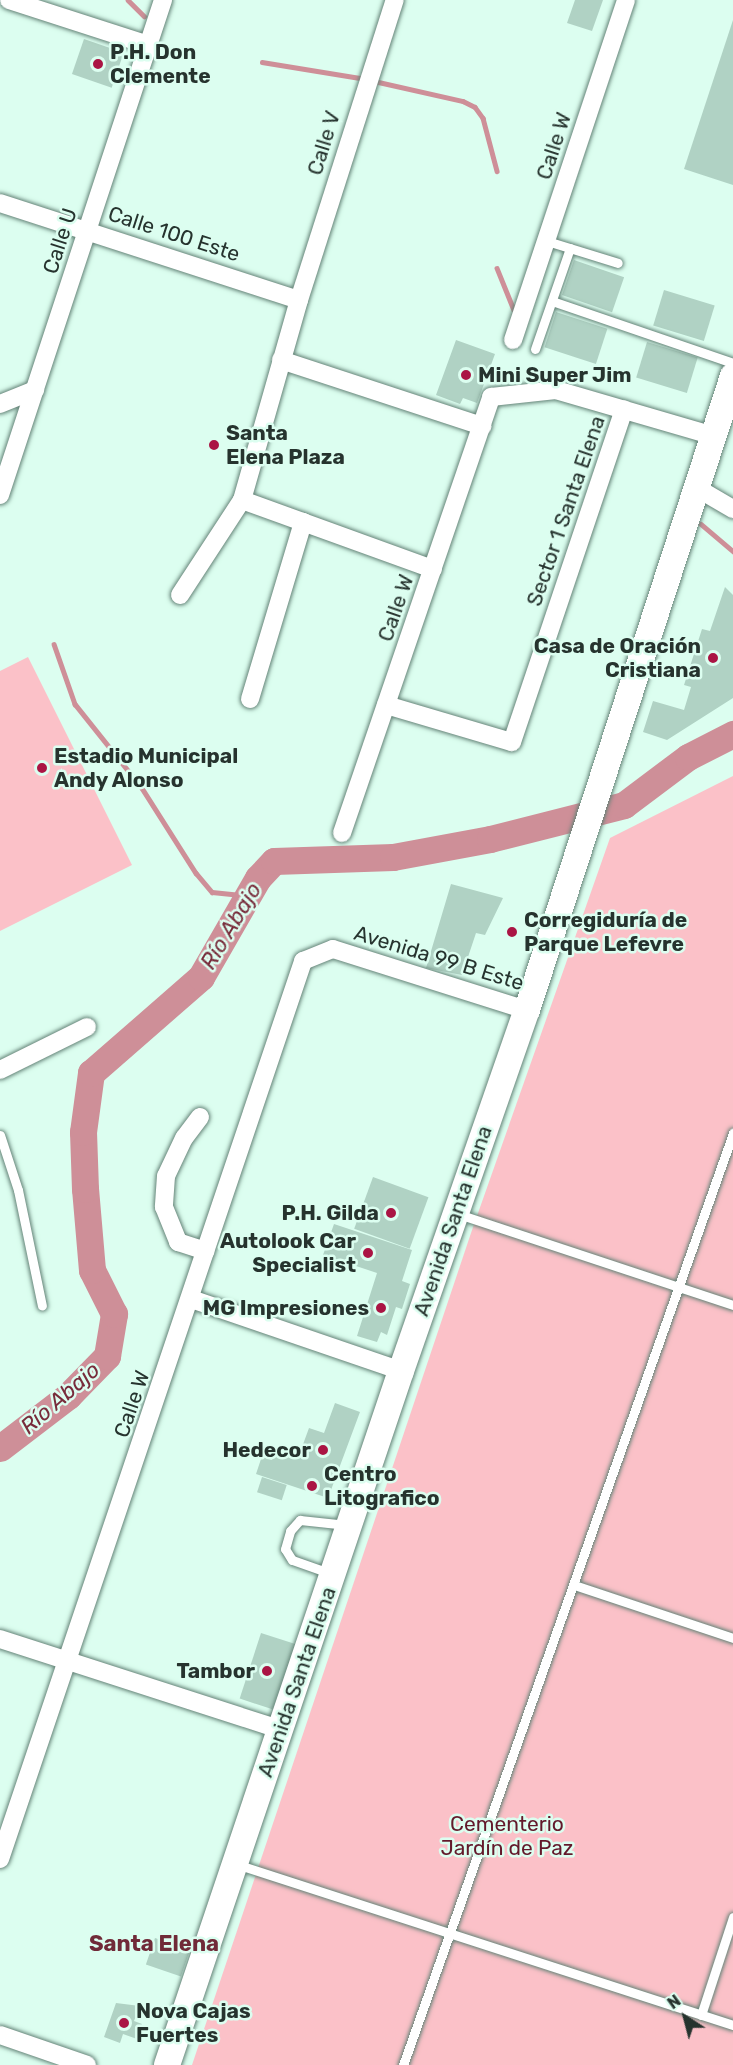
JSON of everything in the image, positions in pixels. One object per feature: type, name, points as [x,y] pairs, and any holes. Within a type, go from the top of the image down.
[{"type":"street","points":[[9,0],[148,45]]},
{"type":"street","name":"Calle U","points":[[0,495],[163,0]]},
{"type":"street","name":"Calle V","points":[[180,596],[242,500],[299,300],[368,78],[395,0]]},
{"type":"street","name":"Calle W","points":[[513,340],[626,0]]},
{"type":"street","name":"Calle 100 Este","points":[[0,203],[88,229],[299,300]]},
{"type":"street","points":[[281,360],[483,426]]},
{"type":"street","name":"Avenida Santa Elena","points":[[167,2065],[401,1371],[527,1010],[610,747],[698,488],[733,376]]},
{"type":"street","points":[[0,404],[35,390]]},
{"type":"street","name":"Calle W","points":[[342,834],[491,397],[556,390],[624,409]]},
{"type":"street","points":[[624,409],[714,436]]},
{"type":"street","name":"Sector 1 Santa Elena","points":[[386,705],[512,742],[624,409]]},
{"type":"street","points":[[698,488],[733,509]]},
{"type":"street","points":[[242,500],[433,568]]},
{"type":"street","points":[[250,699],[303,522]]},
{"type":"street","name":"Avenida 99 B Este","points":[[303,961],[333,949],[527,1010]]},
{"type":"street","name":"Calle W","points":[[0,1860],[191,1299],[303,961]]},
{"type":"street","points":[[0,1070],[87,1027]]},
{"type":"street","points":[[200,1117],[184,1138],[166,1176],[164,1207],[178,1242],[206,1251]]},
{"type":"street","points":[[191,1299],[401,1371]]},
{"type":"street","points":[[0,1640],[281,1730]]},
{"type":"street","points":[[0,2035],[87,2065]]},
{"type":"lane","points":[[547,241],[618,263]]},
{"type":"lane","points":[[535,350],[570,248]]},
{"type":"lane","points":[[552,301],[733,363]]},
{"type":"lane","points":[[403,2065],[452,1934],[733,1133]]},
{"type":"lane","points":[[0,1135],[18,1190],[42,1306]]},
{"type":"lane","points":[[456,1213],[733,1305]]},
{"type":"lane","points":[[333,1575],[292,1560],[285,1549],[290,1531],[300,1520],[349,1526]]},
{"type":"lane","points":[[574,1585],[733,1638]]},
{"type":"lane","points":[[236,1864],[733,2025]]},
{"type":"lane","points":[[701,2015],[733,1917]]},
{"type":"green space","name":"Estadio Municipal Andy Alonso","points":[[28,657],[132,865],[0,931],[0,671]]},
{"type":"green space","name":"Cementerio Jardín de Paz","points":[[733,776],[733,2065],[192,2065],[471,1233],[610,838]]},
{"type":"building","points":[[575,0],[603,0],[592,31],[567,23]]},
{"type":"building","points":[[733,20],[733,185],[684,169]]},
{"type":"building","name":"P.H. Don Clemente","points":[[84,39],[124,53],[112,88],[72,74]]},
{"type":"building","points":[[574,260],[624,277],[612,312],[562,295]]},
{"type":"building","points":[[664,290],[715,305],[704,341],[653,325]]},
{"type":"building","points":[[556,312],[607,329],[596,364],[545,347]]},
{"type":"building","name":"Mini Super Jim","points":[[456,340],[495,354],[477,403],[463,398],[460,404],[436,395]]},
{"type":"building","points":[[647,342],[698,357],[687,393],[636,377]]},
{"type":"building","name":"Casa de Oración Cristiana","points":[[725,587],[733,595],[733,698],[667,740],[643,732],[653,701],[684,710],[691,687],[684,685],[702,629],[710,631]]},
{"type":"building","points":[[451,884],[503,898],[485,935],[476,933],[462,975],[426,968]]},
{"type":"building","name":"P.H. Gilda","points":[[373,1177],[428,1197],[410,1249],[354,1229]]},
{"type":"building","points":[[334,1224],[412,1250],[402,1281],[410,1284],[402,1309],[396,1307],[387,1335],[381,1332],[377,1342],[357,1336],[377,1273],[323,1255]]},
{"type":"building","points":[[335,1403],[360,1412],[328,1498],[256,1474],[262,1456],[272,1460],[275,1451],[298,1458],[309,1428],[324,1433]]},
{"type":"building","points":[[262,1477],[287,1485],[282,1500],[257,1492]]},
{"type":"building","name":"Tambor","points":[[261,1633],[295,1644],[274,1710],[240,1699]]},
{"type":"building","points":[[155,1938],[190,1950],[181,1977],[146,1964]]},
{"type":"building","name":"Nova Cajas Fuertes","points":[[116,2003],[140,2006],[134,2021],[142,2024],[137,2039],[123,2034],[120,2043],[104,2037]]},
{"type":"waterway","points":[[128,0],[144,16]]},
{"type":"waterway","points":[[262,62],[366,79]]},
{"type":"waterway","points":[[374,81],[463,101],[475,107],[483,118],[497,171]]},
{"type":"waterway","points":[[497,268],[514,310]]},
{"type":"waterway","points":[[701,524],[733,551]]},
{"type":"waterway","points":[[54,644],[75,704],[142,788],[196,873],[212,892],[248,896]]},
{"type":"waterway","name":"Río Abajo","points":[[0,1448],[68,1396],[107,1356],[114,1314],[92,1270],[85,1189],[83,1132],[91,1073],[201,977],[258,878],[274,861],[393,857],[490,839],[624,805],[688,757],[733,734]]},
{"type":"place","name":"P.H. Don Clemente","points":[[98,64]]},
{"type":"place","name":"Mini Super Jim","points":[[466,375]]},
{"type":"place","name":"Santa Elena Plaza","points":[[214,445]]},
{"type":"place","name":"Casa de Oración Cristiana","points":[[713,658]]},
{"type":"place","name":"Estadio Municipal Andy Alonso","points":[[42,768]]},
{"type":"place","name":"Corregiduría de Parque Lefevre","points":[[512,932]]},
{"type":"place","name":"P.H. Gilda","points":[[391,1213]]},
{"type":"place","name":"Autolook Car Specialist","points":[[368,1253]]},
{"type":"place","name":"MG Impresiones","points":[[381,1308]]},
{"type":"place","name":"Hedecor","points":[[323,1450]]},
{"type":"place","name":"Centro Litografico","points":[[312,1486]]},
{"type":"place","name":"Tambor","points":[[267,1671]]},
{"type":"place","name":"Nova Cajas Fuertes","points":[[124,2023]]},
{"type":"district","name":"Santa Elena","points":[[154,1944]]}]
